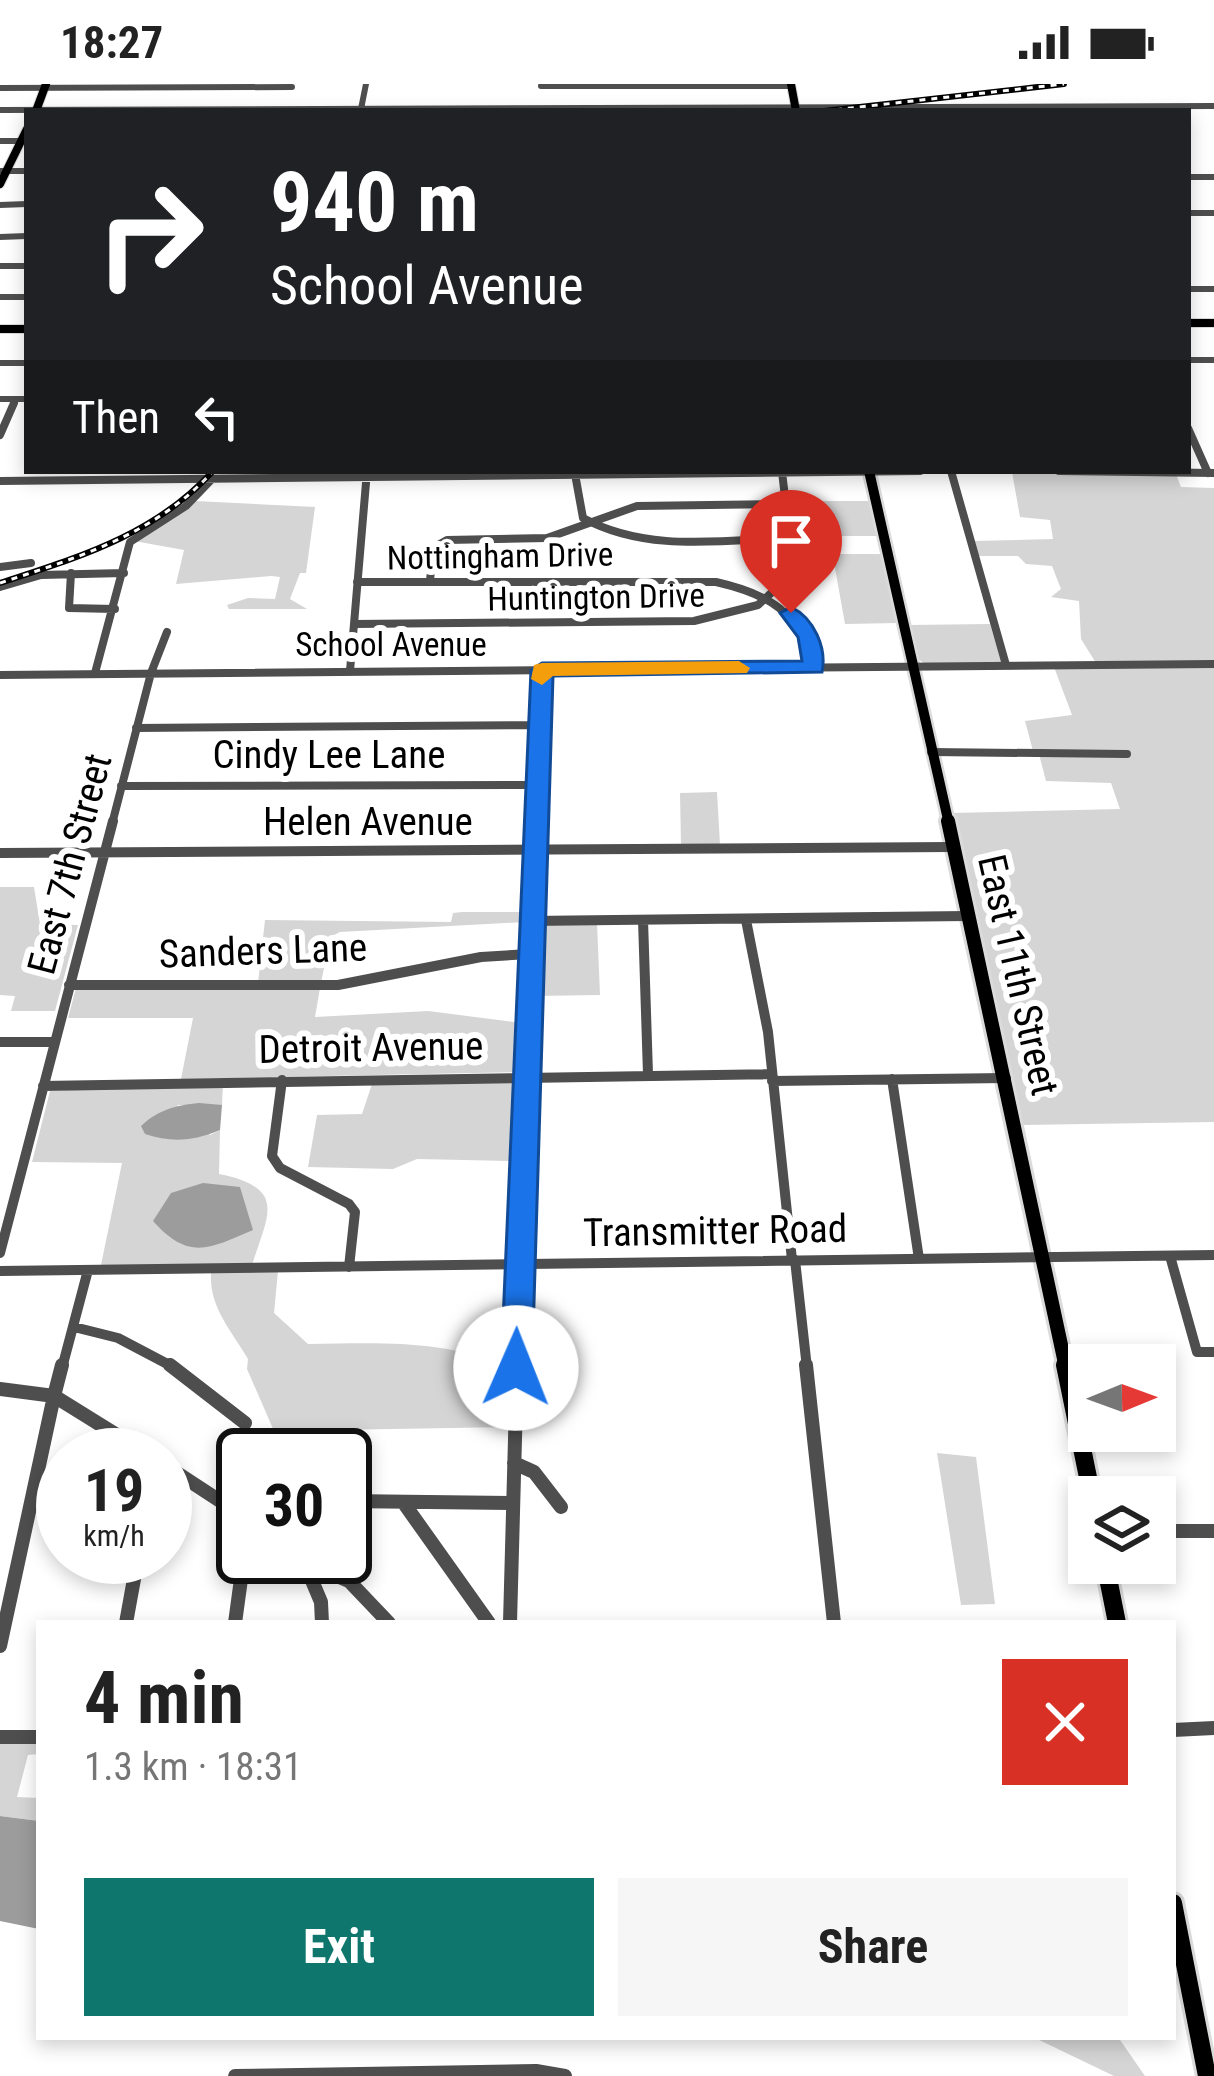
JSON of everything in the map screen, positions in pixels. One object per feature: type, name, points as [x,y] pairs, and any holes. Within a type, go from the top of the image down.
[{"type":"main road","points":[[0,184],[3,171],[24,141]]},
{"type":"main road","name":"East 11th Street","points":[[870,474],[1006,1078],[1088,1476]]},
{"type":"main road","points":[[1109,1584],[1116,1620]]},
{"type":"main road","points":[[1176,1918],[1207,2076]]},
{"type":"street","points":[[541,85],[791,85]]},
{"type":"street","points":[[664,85],[666,108]]},
{"type":"street","points":[[0,88],[292,86]]},
{"type":"street","points":[[603,86],[603,108],[731,108],[728,86]]},
{"type":"street","points":[[1104,108],[1214,106]]},
{"type":"street","points":[[0,141],[24,141]]},
{"type":"street","points":[[0,399],[22,399]]},
{"type":"street","points":[[0,435],[22,399]]},
{"type":"street","points":[[1191,434],[1211,473]]},
{"type":"street","points":[[350,671],[367,474]]},
{"type":"street","points":[[0,481],[72,476],[575,474],[578,508],[590,523],[640,538],[793,538]]},
{"type":"street","points":[[782,474],[794,572],[770,599],[804,628],[814,668]]},
{"type":"street","points":[[952,474],[1006,665]]},
{"type":"street","points":[[95,674],[130,542],[186,506],[212,479]]},
{"type":"street","points":[[430,581],[438,543],[548,538],[637,506],[788,504]]},
{"type":"street","points":[[0,567],[31,563]]},
{"type":"street","points":[[70,573],[69,608],[115,608]]},
{"type":"street","points":[[0,587],[41,575],[124,574]]},
{"type":"street","name":"Nottingham Drive","points":[[357,582],[679,578],[716,582],[770,599]]},
{"type":"street","name":"Huntington Drive","points":[[353,624],[678,622],[732,616],[770,599]]},
{"type":"street","name":"East 7th Street","points":[[0,1253],[136,728],[167,632]]},
{"type":"street","name":"School Avenue","points":[[0,675],[1214,664]]},
{"type":"street","points":[[510,1620],[532,852],[542,670]]},
{"type":"street","points":[[136,728],[540,725]]},
{"type":"street","points":[[931,752],[1127,754]]},
{"type":"street","name":"Cindy Lee Lane","points":[[121,786],[537,785]]},
{"type":"street","name":"Helen Avenue","points":[[0,853],[952,848]]},
{"type":"street","points":[[530,921],[968,916]]},
{"type":"street","points":[[644,920],[648,1074]]},
{"type":"street","points":[[746,920],[772,1077],[834,1620]]},
{"type":"street","name":"Sanders Lane","points":[[69,985],[338,985],[482,957],[529,954]]},
{"type":"street","points":[[0,1042],[54,1042]]},
{"type":"street","name":"Detroit Avenue","points":[[44,1086],[525,1074],[1006,1078]]},
{"type":"street","points":[[892,1079],[919,1259]]},
{"type":"street","points":[[282,1080],[272,1156],[280,1168],[349,1204],[355,1212],[349,1267]]},
{"type":"street","name":"Transmitter Road","points":[[0,1271],[1214,1255]]},
{"type":"street","points":[[1170,1256],[1197,1352],[1214,1352]]},
{"type":"street","points":[[0,1646],[54,1396],[88,1270]]},
{"type":"street","points":[[74,1327],[181,1370],[221,1398],[245,1424]]},
{"type":"street","points":[[0,1389],[54,1396],[106,1428]]},
{"type":"street","points":[[514,1463],[534,1472],[561,1507]]},
{"type":"street","points":[[372,1502],[513,1503]]},
{"type":"street","points":[[403,1502],[487,1620]]},
{"type":"street","points":[[1176,1531],[1214,1531]]},
{"type":"street","points":[[127,1620],[133,1584]]},
{"type":"street","points":[[235,1620],[240,1584]]},
{"type":"street","points":[[311,1584],[321,1602],[322,1620]]},
{"type":"street","points":[[352,1584],[386,1620]]},
{"type":"street","points":[[1176,1730],[1214,1728]]},
{"type":"street","points":[[0,1738],[36,1737]]},
{"type":"street","points":[[235,2076],[565,2076]]},
{"type":"shaded area","points":[[1012,474],[1176,474],[1181,487],[1214,488],[1214,662],[1096,663],[1081,639],[1079,601],[1051,597],[1061,589],[1052,566],[1026,564],[1018,556],[978,556],[973,541],[1053,539],[1050,520],[1020,517]]},
{"type":"shaded area","points":[[195,501],[315,507],[306,573],[300,573],[290,599],[307,609],[229,609],[227,605],[248,598],[275,599],[280,577],[176,584],[184,550],[134,541]]},
{"type":"shaded area","points":[[823,501],[871,501],[879,536],[830,536],[833,554],[882,554],[897,623],[845,624]]},
{"type":"shaded area","points":[[990,624],[1002,664],[925,664],[918,659],[910,625]]},
{"type":"shaded area","points":[[1054,667],[1214,668],[1214,1122],[1022,1125],[950,813],[1120,809],[1111,783],[1046,781],[1039,754],[1131,755],[1033,751],[1025,721],[1072,715]]},
{"type":"shaded area","points":[[717,792],[720,845],[681,845],[680,793]]},
{"type":"shaded area","points":[[0,887],[34,887],[40,924],[78,925],[55,1011],[11,1011],[15,996],[0,995]]},
{"type":"shaded area","points":[[526,912],[525,922],[340,932],[330,937],[321,983],[258,983],[265,920],[451,922],[453,913]]},
{"type":"shaded area","points":[[597,923],[600,995],[532,996],[534,924]]},
{"type":"shaded area","points":[[76,988],[320,988],[315,1017],[428,1011],[522,1023],[520,1072],[181,1079],[193,1018],[68,1018]]},
{"type":"shaded area","points":[[520,1077],[517,1157],[510,1161],[417,1159],[393,1169],[308,1167],[317,1115],[362,1114],[373,1081]]},
{"type":"shaded area","points":[[223,1083],[222,1105],[177,1105],[210,1135],[220,1130],[219,1174],[256,1187],[264,1196],[267,1218],[252,1265],[101,1265],[122,1163],[32,1162],[50,1091]]},
{"type":"shaded area","points":[[199,1103],[222,1105],[220,1130],[174,1140],[145,1134],[141,1126],[168,1109]]},
{"type":"shaded area","points":[[203,1183],[240,1187],[253,1230],[200,1248],[178,1242],[153,1221],[171,1193]]},
{"type":"shaded area","points":[[278,1271],[274,1313],[308,1344],[435,1347],[511,1367],[509,1427],[273,1428],[247,1369],[248,1359],[217,1308],[211,1273]]},
{"type":"shaded area","points":[[937,1453],[976,1457],[995,1604],[961,1605]]},
{"type":"shaded area","points":[[0,1742],[36,1742],[36,1754],[28,1755],[17,1797],[36,1798],[36,1821],[0,1816]]},
{"type":"shaded area","points":[[0,1816],[36,1821],[36,1928],[0,1921]]},
{"type":"shaded area","points":[[1039,2040],[1120,2040],[1145,2076],[1114,2076]]},
{"type":"railway","points":[[851,108],[1064,84]]},
{"type":"railway","points":[[0,583],[87,553],[141,528],[210,474]]},
{"type":"slow traffic","points":[[542,679],[542,670],[739,668]]},
{"type":"route","points":[[516,1368],[542,670],[814,668],[808,637],[791,613]]}]
